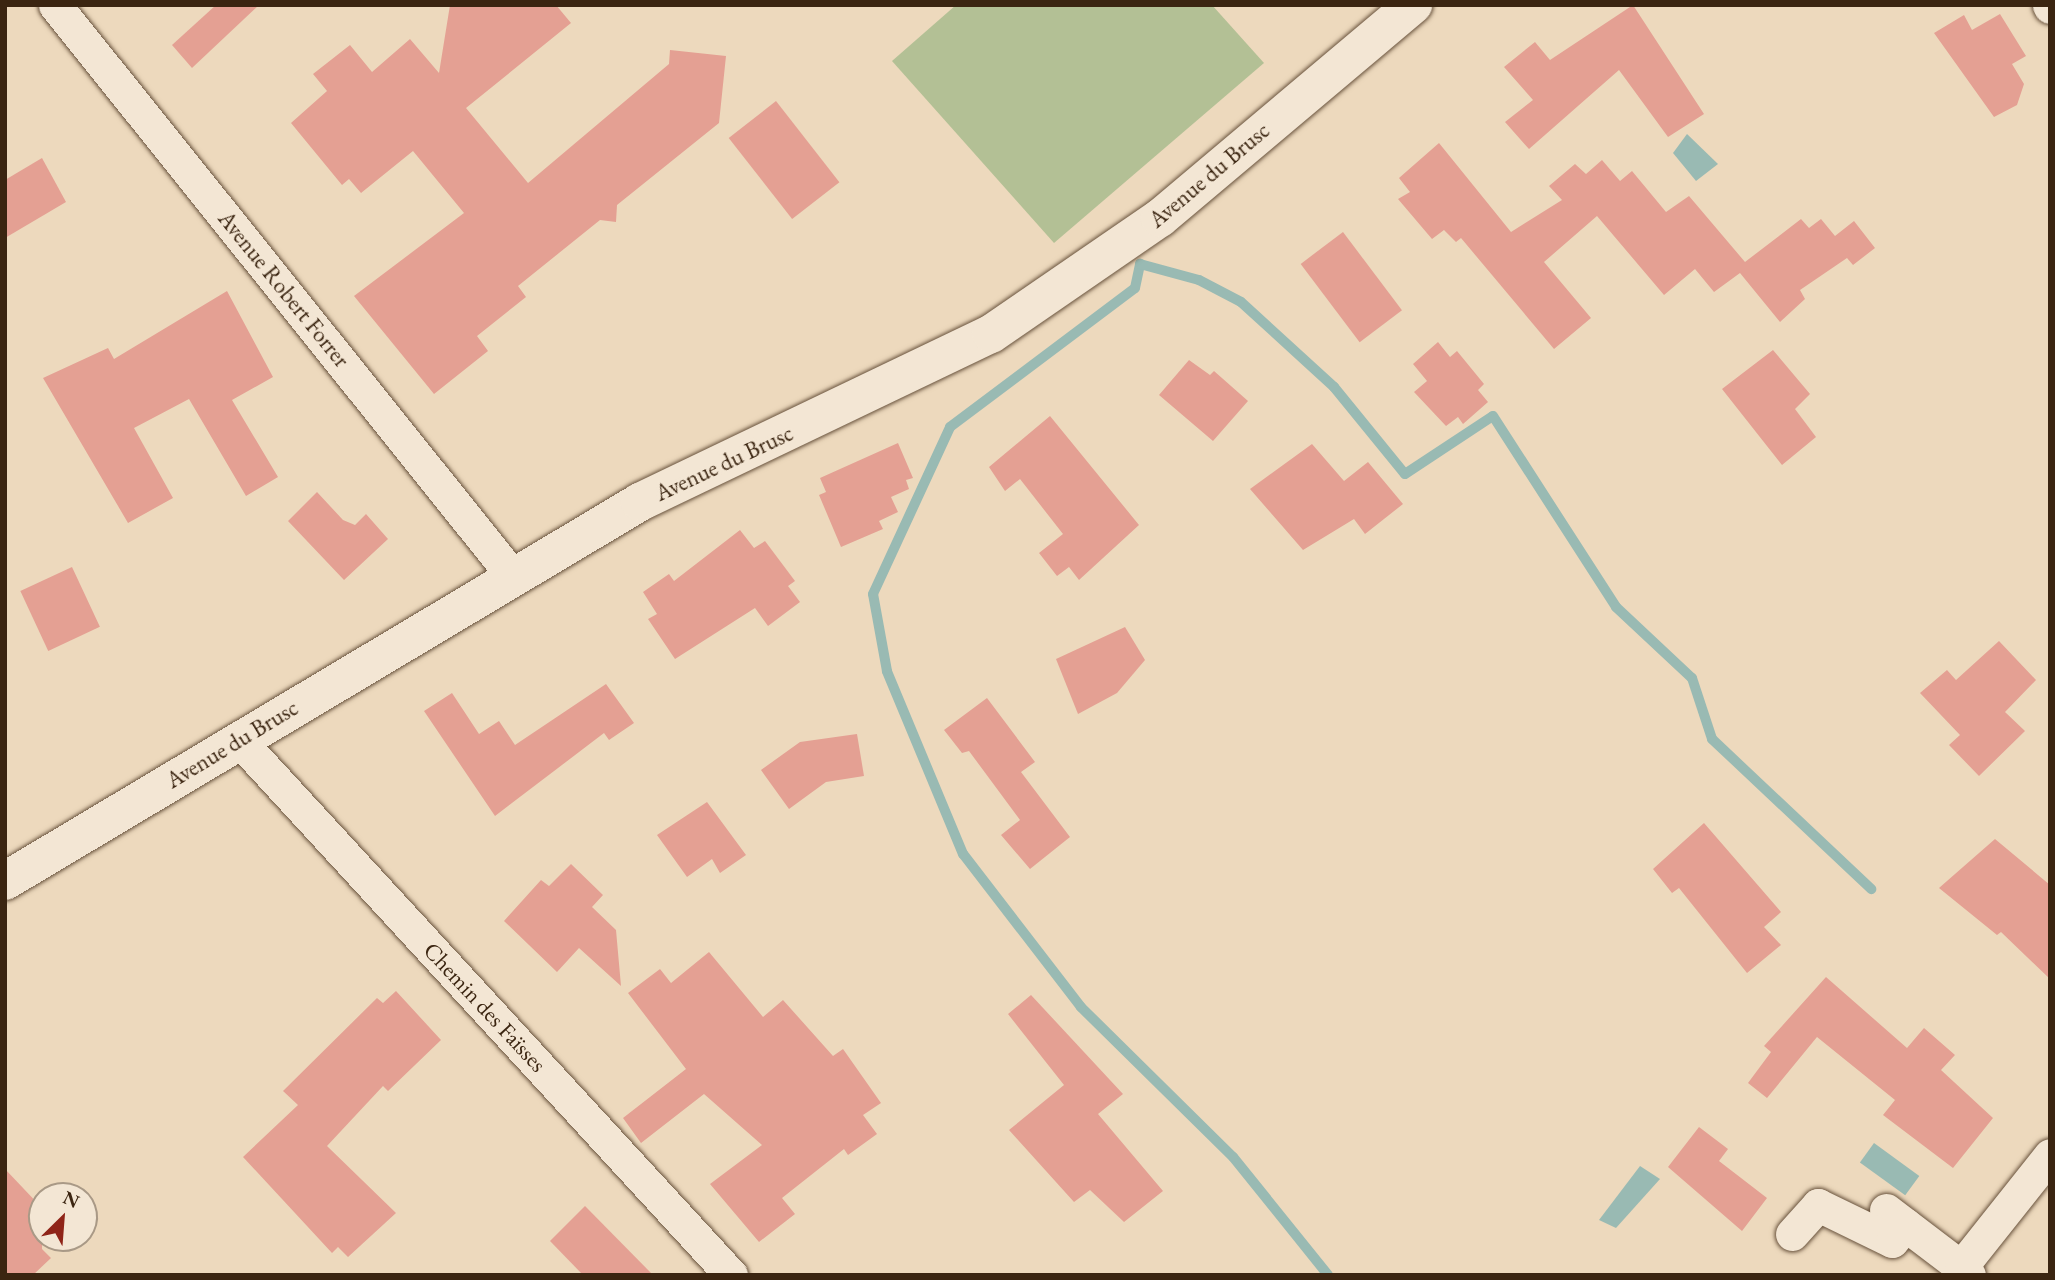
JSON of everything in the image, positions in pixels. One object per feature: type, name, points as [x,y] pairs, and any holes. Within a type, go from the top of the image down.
[{"type":"street","name":"Avenue Robert Forrer","points":[[55,5],[511,574]]},
{"type":"street","name":"Avenue du Brusc","points":[[5,881],[511,574],[640,502],[991,334],[1160,218],[1413,5]]},
{"type":"street","name":"Chemin des Faïsses","points":[[239,740],[731,1275]]},
{"type":"street","points":[[1792,1234],[1818,1205],[1892,1241],[1895,1217],[1965,1271],[2050,1155]]},
{"type":"green space","points":[[956,5],[1212,5],[1264,63],[1054,243],[892,61]]},
{"type":"water","points":[[1687,134],[1718,164],[1696,181],[1673,153]]},
{"type":"water","points":[[1874,1143],[1919,1176],[1905,1195],[1860,1162]]},
{"type":"water","points":[[1640,1166],[1660,1179],[1616,1228],[1599,1220]]},
{"type":"building","points":[[216,5],[259,5],[192,68],[172,45]]},
{"type":"building","points":[[450,5],[556,5],[571,23],[466,108],[528,183],[669,64],[670,50],[726,56],[719,123],[617,205],[616,222],[600,220],[518,286],[526,297],[477,336],[488,351],[434,394],[354,296],[464,213],[413,151],[361,193],[349,179],[342,185],[291,123],[327,91],[313,74],[350,45],[372,72],[410,39],[439,73]]},
{"type":"building","points":[[1633,5],[1704,114],[1668,137],[1619,70],[1529,149],[1505,122],[1533,100],[1504,67],[1535,42],[1550,60]]},
{"type":"building","points":[[2000,14],[2026,56],[2012,64],[2024,84],[2017,105],[1994,117],[1934,33],[1964,15],[1972,30]]},
{"type":"building","points":[[776,101],[839,182],[792,219],[729,138]]},
{"type":"building","points":[[1439,143],[1511,232],[1562,200],[1549,186],[1575,164],[1586,174],[1602,160],[1620,181],[1632,171],[1666,212],[1689,196],[1745,262],[1801,219],[1809,228],[1821,219],[1835,236],[1854,221],[1875,248],[1853,265],[1847,258],[1800,290],[1805,299],[1780,322],[1740,273],[1714,292],[1695,269],[1664,295],[1597,216],[1544,262],[1591,318],[1554,349],[1461,238],[1456,242],[1444,230],[1432,239],[1398,199],[1410,192],[1399,178]]},
{"type":"building","points":[[42,158],[66,202],[5,238],[5,180]]},
{"type":"building","points":[[1343,232],[1402,310],[1360,342],[1301,264]]},
{"type":"building","points":[[227,291],[273,377],[232,400],[278,477],[246,496],[189,399],[134,428],[173,498],[128,523],[43,378],[108,348],[114,359]]},
{"type":"building","points":[[1438,342],[1450,357],[1457,351],[1484,384],[1478,390],[1488,402],[1463,424],[1458,417],[1446,426],[1414,392],[1427,381],[1413,364]]},
{"type":"building","points":[[1773,350],[1810,394],[1795,409],[1816,437],[1782,465],[1722,389]]},
{"type":"building","points":[[1189,360],[1210,375],[1214,371],[1248,401],[1213,441],[1159,395]]},
{"type":"building","points":[[1050,416],[1139,525],[1079,580],[1069,567],[1057,576],[1039,553],[1063,534],[1020,479],[1005,491],[989,467]]},
{"type":"building","points":[[898,443],[913,478],[906,480],[909,489],[891,497],[898,512],[879,521],[883,529],[841,547],[819,495],[826,492],[820,478]]},
{"type":"building","points":[[1312,444],[1344,481],[1368,462],[1403,504],[1365,534],[1354,519],[1303,550],[1250,489]]},
{"type":"building","points":[[317,492],[343,520],[355,525],[366,514],[388,539],[344,580],[288,521]]},
{"type":"building","points":[[740,530],[754,548],[765,541],[795,581],[788,586],[800,602],[768,626],[755,608],[675,659],[648,619],[657,614],[643,592],[669,574],[674,581]]},
{"type":"building","points":[[72,567],[100,627],[48,651],[20,591]]},
{"type":"building","points":[[1125,627],[1145,660],[1117,693],[1078,714],[1056,659]]},
{"type":"building","points":[[1999,641],[2036,680],[2005,712],[2025,731],[1979,776],[1949,745],[1960,735],[1920,693],[1947,670],[1956,680]]},
{"type":"building","points":[[606,684],[634,723],[609,740],[604,733],[495,816],[424,711],[452,693],[479,734],[499,721],[515,745]]},
{"type":"building","points":[[987,698],[1035,762],[1021,772],[1070,837],[1030,869],[1001,835],[1020,820],[969,751],[962,753],[944,730]]},
{"type":"building","points":[[857,734],[864,776],[826,782],[789,809],[761,770],[800,742]]},
{"type":"building","points":[[707,802],[746,855],[720,873],[712,859],[687,877],[657,835]]},
{"type":"building","points":[[1704,823],[1781,912],[1764,927],[1781,945],[1747,973],[1679,888],[1672,893],[1653,869]]},
{"type":"building","points":[[1995,839],[2050,885],[2050,979],[2001,932],[1997,935],[1939,888]]},
{"type":"building","points":[[571,864],[603,895],[592,907],[616,930],[621,986],[579,948],[557,972],[504,921],[541,880],[549,886]]},
{"type":"building","points":[[709,952],[763,1017],[783,1000],[833,1056],[843,1049],[881,1103],[863,1115],[877,1134],[848,1155],[844,1149],[782,1198],[795,1214],[759,1242],[710,1184],[762,1145],[704,1094],[641,1143],[623,1118],[686,1069],[628,993],[660,969],[671,983]]},
{"type":"building","points":[[1826,977],[1907,1048],[1924,1028],[1955,1055],[1941,1070],[1993,1118],[1953,1168],[1883,1115],[1895,1100],[1817,1037],[1767,1098],[1748,1083],[1771,1052],[1764,1046]]},
{"type":"building","points":[[396,991],[441,1040],[388,1091],[383,1086],[327,1146],[396,1213],[348,1257],[338,1247],[332,1253],[243,1157],[298,1105],[283,1091],[377,998],[383,1003]]},
{"type":"building","points":[[1031,995],[1123,1094],[1098,1114],[1163,1191],[1124,1222],[1090,1190],[1074,1202],[1009,1130],[1064,1085],[1008,1014]]},
{"type":"building","points":[[1699,1127],[1728,1149],[1719,1161],[1767,1198],[1742,1231],[1668,1167]]},
{"type":"building","points":[[5,1169],[28,1193],[28,1252],[45,1252],[51,1258],[33,1275],[5,1275]]},
{"type":"building","points":[[585,1206],[653,1275],[583,1275],[550,1241]]},
{"type":"waterway","points":[[1328,1275],[1233,1157],[1081,1007],[963,854],[887,671],[873,594],[950,427],[1135,288],[1140,264],[1199,280],[1241,302],[1334,387],[1405,474],[1493,416],[1616,607],[1692,678],[1712,739],[1871,889]]}]
